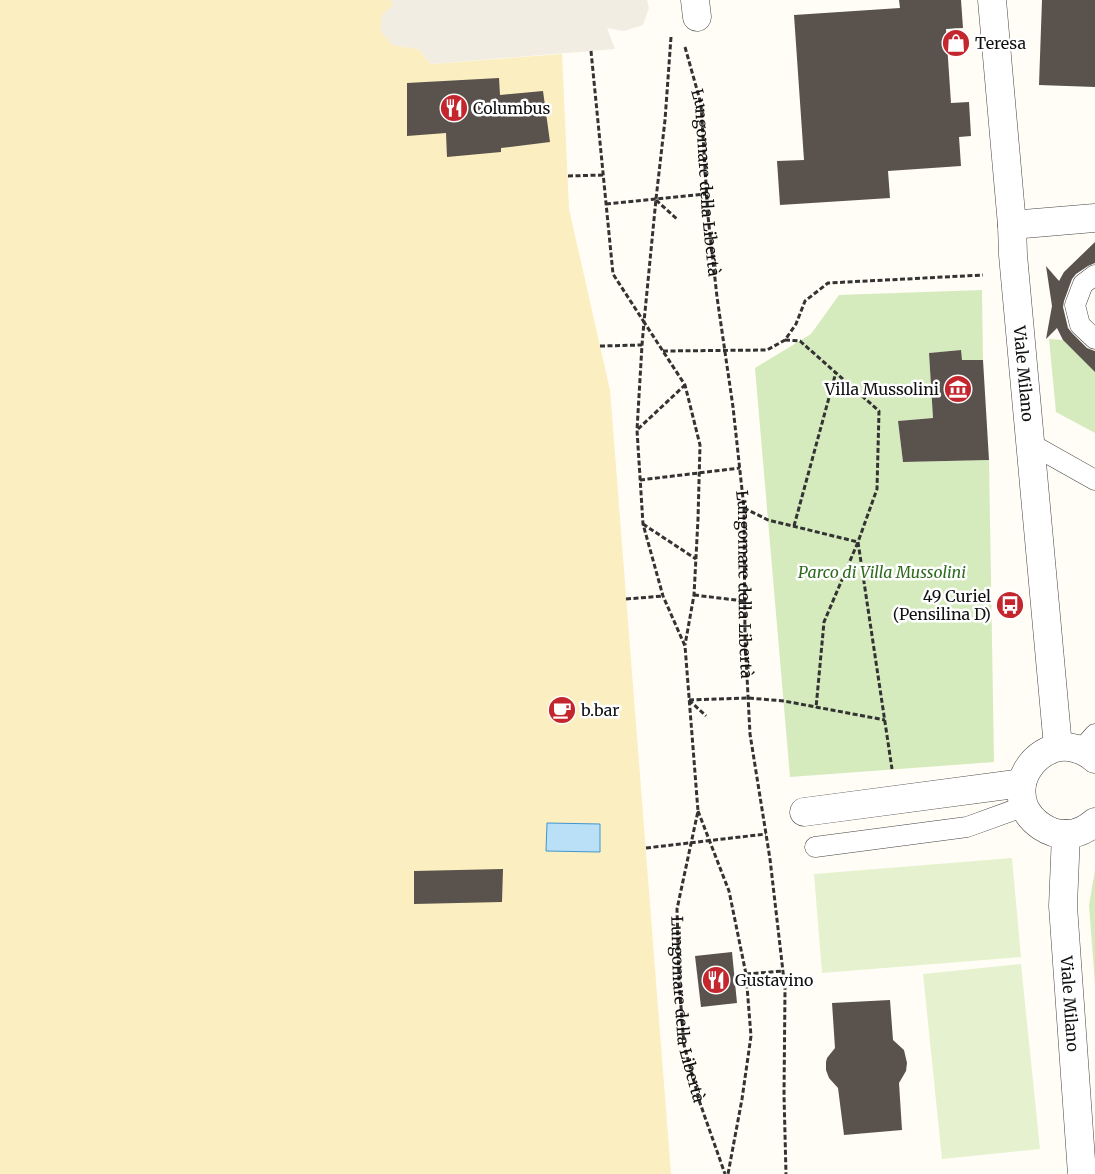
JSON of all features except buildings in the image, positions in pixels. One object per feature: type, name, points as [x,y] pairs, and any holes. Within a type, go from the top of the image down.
[{"type":"street","name":"Viale Milano","points":[[992,0],[1031,444],[1082,747]]},
{"type":"street","points":[[1012,225],[1095,218]]},
{"type":"street","points":[[1082,747],[1045,752],[1034,760],[1026,771],[1023,795],[1031,817],[1041,826],[1053,832],[1066,834],[1077,832],[1095,822]]},
{"type":"street","points":[[804,812],[894,800],[1023,795]]},
{"type":"street","name":"Viale Milano","points":[[1066,834],[1063,906],[1082,1174]]},
{"type":"lane","points":[[1095,275],[1083,284],[1075,305],[1080,325],[1095,339]]},
{"type":"lane","points":[[1031,444],[1095,480]]},
{"type":"lane","points":[[815,847],[968,827],[1023,795]]},
{"type":"path","name":"Lungomare della Libertà","points":[[671,35],[665,120],[642,345],[637,430],[643,524],[663,596],[685,646],[698,811],[677,909],[678,981],[684,1045],[700,1103],[726,1174]]},
{"type":"path","name":"Lungomare della Libertà","points":[[683,42],[701,104],[706,194],[744,508],[744,601],[750,734],[770,859],[785,989],[784,1095],[786,1174]]},
{"type":"path","points":[[591,51],[613,274],[684,385],[700,445],[694,595],[685,646]]},
{"type":"path","points":[[568,176],[603,175]]},
{"type":"path","points":[[606,204],[706,194]]},
{"type":"path","points":[[656,199],[678,220]]},
{"type":"path","points":[[664,351],[767,350],[785,340],[796,324],[805,301],[828,282],[1016,273]]},
{"type":"path","points":[[785,340],[800,341],[879,411],[877,489],[858,542],[824,622],[816,708]]},
{"type":"path","points":[[600,346],[642,345]]},
{"type":"path","points":[[794,526],[836,372]]},
{"type":"path","points":[[637,430],[684,385]]},
{"type":"path","points":[[640,480],[740,468]]},
{"type":"path","points":[[744,508],[768,520],[858,542]]},
{"type":"path","points":[[643,524],[696,559]]},
{"type":"path","points":[[858,542],[892,769],[894,800]]},
{"type":"path","points":[[694,595],[744,601]]},
{"type":"path","points":[[626,599],[663,596]]},
{"type":"path","points":[[689,700],[748,698],[784,701],[885,720]]},
{"type":"path","points":[[689,700],[706,716]]},
{"type":"path","points":[[698,811],[729,891],[746,974],[751,1036],[742,1099],[726,1174]]},
{"type":"path","points":[[646,848],[766,834]]},
{"type":"path","points":[[746,974],[783,971]]},
{"type":"green space","name":"Parco di Villa Mussolini","points":[[982,290],[983,360],[962,360],[960,350],[929,353],[933,418],[898,421],[903,462],[989,460],[994,762],[790,777],[755,368],[811,334],[839,295]]},
{"type":"green space","points":[[1049,339],[1063,340],[1082,356],[1095,362],[1095,433],[1056,412]]},
{"type":"green space","points":[[1012,858],[1021,957],[822,973],[814,874]]},
{"type":"green space","points":[[1095,870],[1095,984],[1089,905]]},
{"type":"green space","points":[[1021,964],[1040,1149],[942,1159],[923,974]]},
{"type":"sand","points":[[0,0],[391,0],[394,5],[382,15],[392,45],[418,49],[431,64],[562,54],[569,209],[610,390],[671,1174],[0,1174]]},
{"type":"shaded area","points":[[391,0],[647,0],[649,8],[643,25],[624,31],[607,28],[615,49],[431,64],[418,49],[392,45],[380,30],[382,15],[393,5]]},
{"type":"water","points":[[547,823],[600,824],[600,852],[546,851]]},
{"type":"place","name":"Teresa","points":[[956,43]]},
{"type":"place","name":"Columbus","points":[[454,108]]},
{"type":"place","name":"Villa Mussolini","points":[[958,389]]},
{"type":"place","name":"49 Curiel (Pensilina D)","points":[[1010,605]]},
{"type":"place","name":"b.bar","points":[[562,710]]},
{"type":"place","name":"Gustavino","points":[[716,980]]}]
